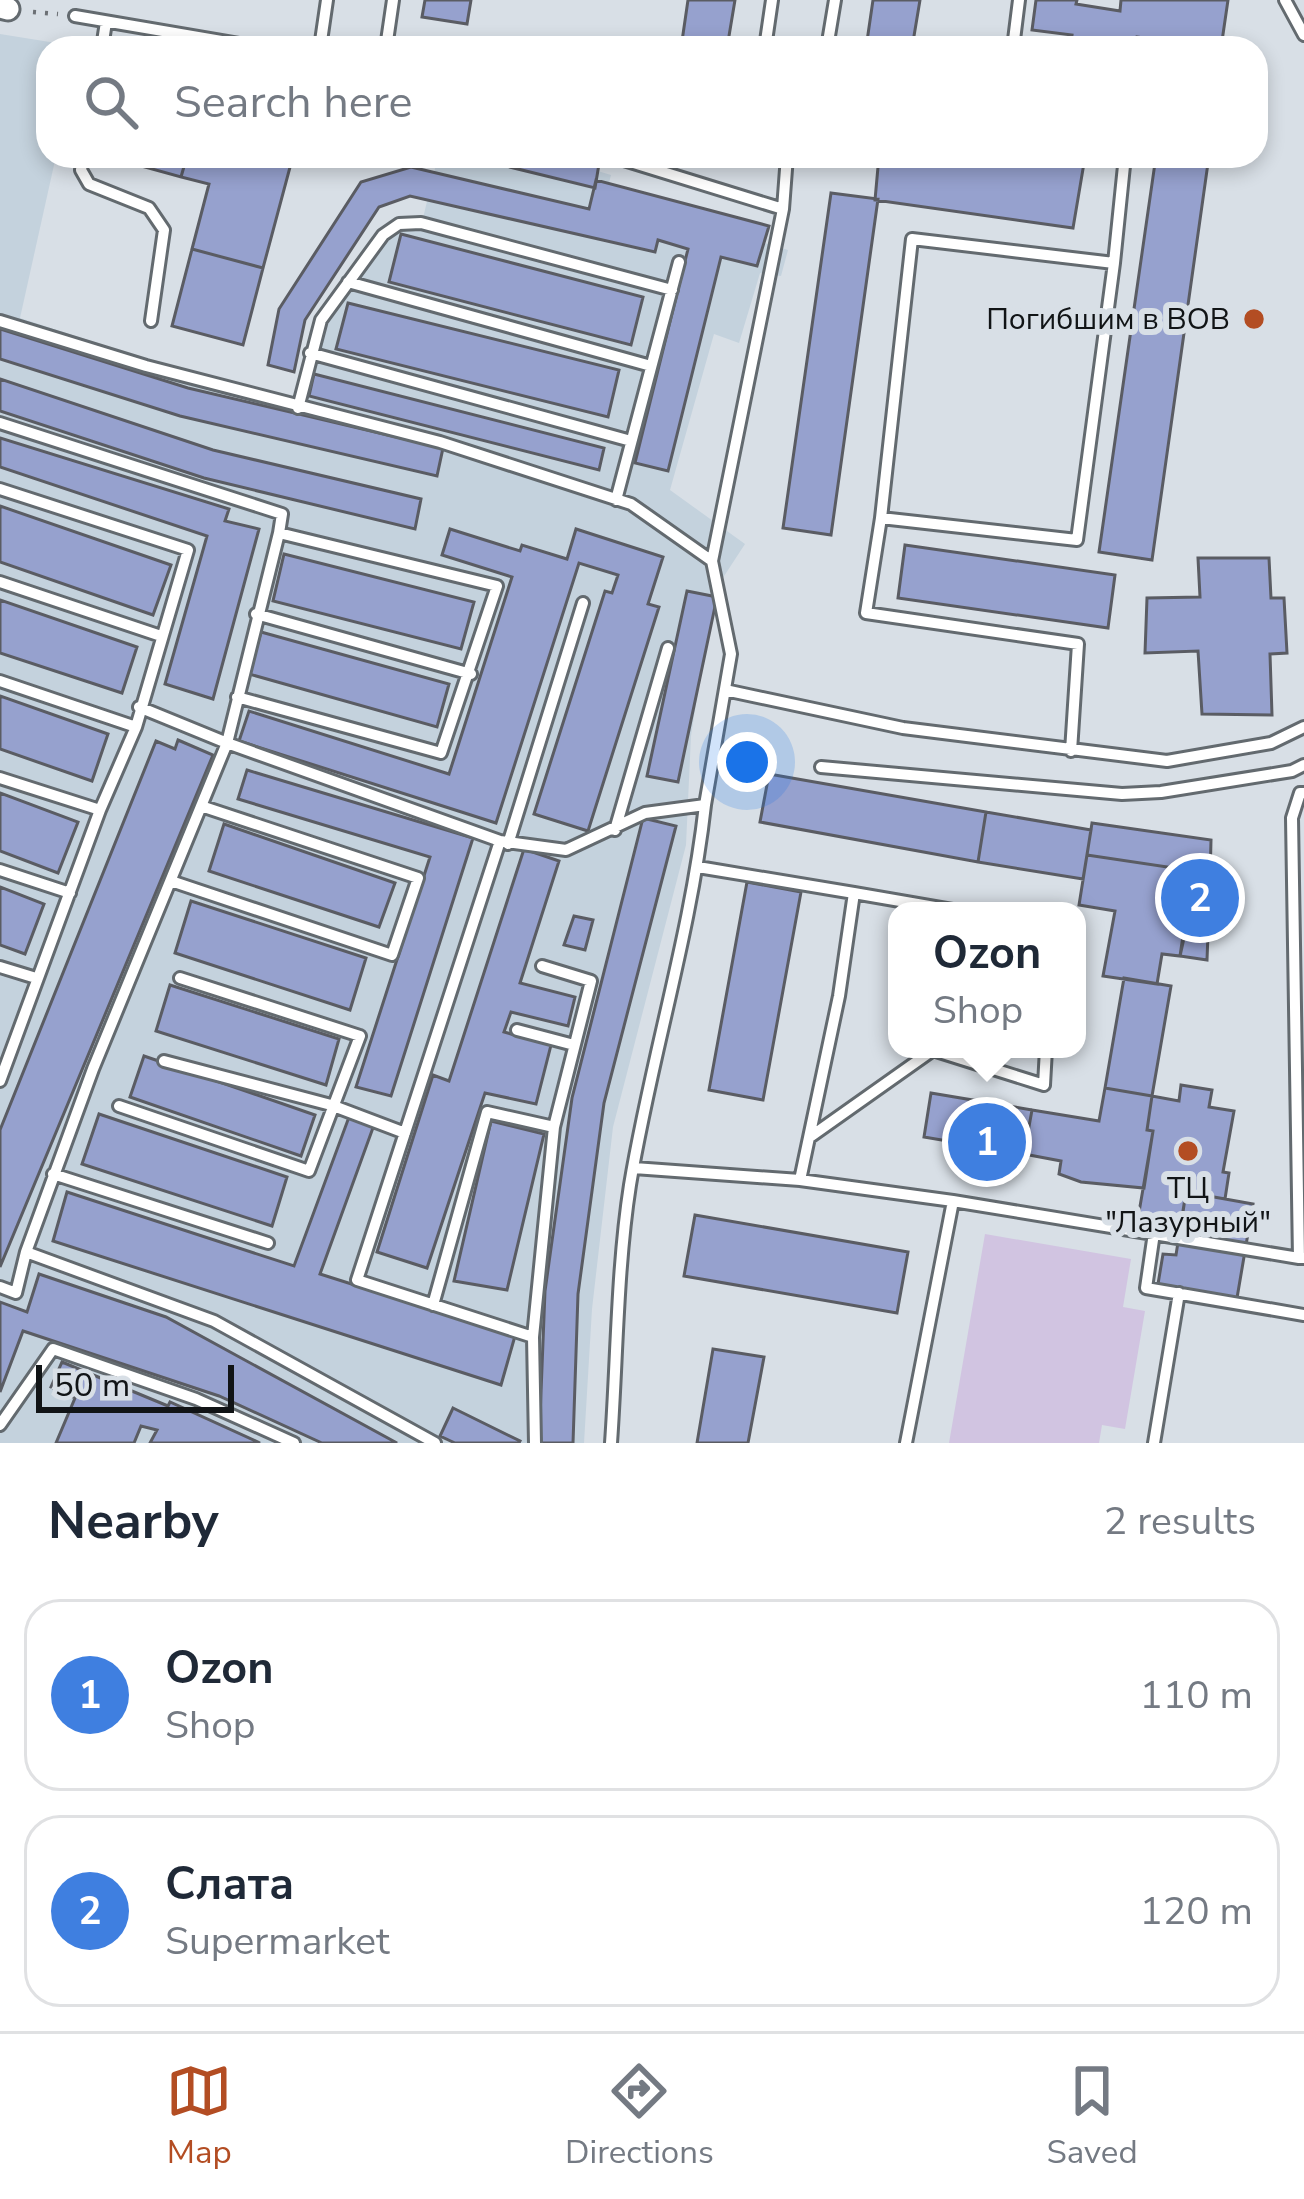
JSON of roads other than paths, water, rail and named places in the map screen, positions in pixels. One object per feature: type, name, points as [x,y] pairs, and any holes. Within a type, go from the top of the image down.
[{"type":"lane","points":[[322,36],[328,0]]},
{"type":"lane","points":[[388,36],[393,0]]},
{"type":"lane","points":[[767,36],[772,0]]},
{"type":"lane","points":[[829,36],[835,0]]},
{"type":"lane","points":[[1014,36],[1019,0]]},
{"type":"lane","points":[[1286,0],[1304,35]]},
{"type":"lane","points":[[75,16],[191,36]]},
{"type":"lane","points":[[104,36],[106,22]]},
{"type":"lane","points":[[81,168],[89,184],[149,208],[164,230],[151,321]]},
{"type":"lane","points":[[650,168],[784,209]]},
{"type":"lane","points":[[611,1443],[634,1168],[669,986],[698,867],[731,654],[712,561],[784,209],[786,168]]},
{"type":"lane","points":[[880,518],[1077,540],[1124,168]]},
{"type":"lane","points":[[298,408],[321,320],[383,236],[398,224],[422,223],[672,290]]},
{"type":"lane","points":[[1071,751],[1078,644],[866,614],[912,238],[1114,263]]},
{"type":"lane","points":[[616,500],[679,262]]},
{"type":"lane","points":[[348,282],[651,366]]},
{"type":"lane","points":[[0,321],[298,408],[440,442],[631,504],[712,561]]},
{"type":"lane","points":[[310,353],[632,441]]},
{"type":"lane","points":[[0,424],[282,514],[227,743],[53,1174],[16,1293],[0,1287]]},
{"type":"lane","points":[[0,489],[188,550],[136,727],[100,810],[0,1081]]},
{"type":"lane","points":[[237,697],[441,753],[497,586],[279,533]]},
{"type":"lane","points":[[0,582],[161,636]]},
{"type":"lane","points":[[533,1336],[357,1280],[583,603]]},
{"type":"lane","points":[[256,614],[471,674]]},
{"type":"lane","points":[[615,830],[668,648]]},
{"type":"lane","points":[[0,681],[136,727]]},
{"type":"lane","points":[[725,690],[903,728],[1168,761],[1271,743],[1304,727]]},
{"type":"lane","points":[[140,707],[504,843],[566,850],[645,813],[705,805]]},
{"type":"lane","points":[[821,767],[1122,794],[1161,792],[1304,765]]},
{"type":"lane","points":[[0,778],[100,810]]},
{"type":"lane","points":[[634,1168],[800,1180],[1302,1258],[1292,818],[1300,793],[1304,793]]},
{"type":"lane","points":[[171,881],[392,955],[418,878],[201,806]]},
{"type":"lane","points":[[698,867],[906,902]]},
{"type":"lane","points":[[0,870],[70,893]]},
{"type":"lane","points":[[800,1180],[839,996],[854,893]]},
{"type":"lane","points":[[535,1443],[533,1336],[554,1127],[591,981],[542,966]]},
{"type":"lane","points":[[0,967],[36,978]]},
{"type":"lane","points":[[119,1106],[309,1171],[360,1036],[180,978]]},
{"type":"lane","points":[[517,1030],[574,1045]]},
{"type":"lane","points":[[809,1137],[922,1058]]},
{"type":"lane","points":[[958,1058],[1044,1085],[1046,1058]]},
{"type":"lane","points":[[164,1061],[331,1105],[405,1133]]},
{"type":"lane","points":[[433,1305],[488,1112],[554,1127]]},
{"type":"lane","points":[[53,1174],[268,1243]]},
{"type":"lane","points":[[906,1443],[953,1201]]},
{"type":"lane","points":[[1154,1233],[1146,1288],[1304,1315]]},
{"type":"lane","points":[[26,1252],[214,1321],[435,1443]]},
{"type":"lane","points":[[1154,1443],[1179,1294]]},
{"type":"lane","points":[[0,1425],[52,1349],[196,1399],[294,1443]]},
{"type":"place","name":"Погибшим в ВОВ","points":[[1254,319]]},
{"type":"place","name":"Слата","points":[[1200,898]]},
{"type":"place","name":"Ozon","points":[[987,1142]]},
{"type":"place","name":"ТЦ \"Лазурный\"","points":[[1188,1151]]}]
